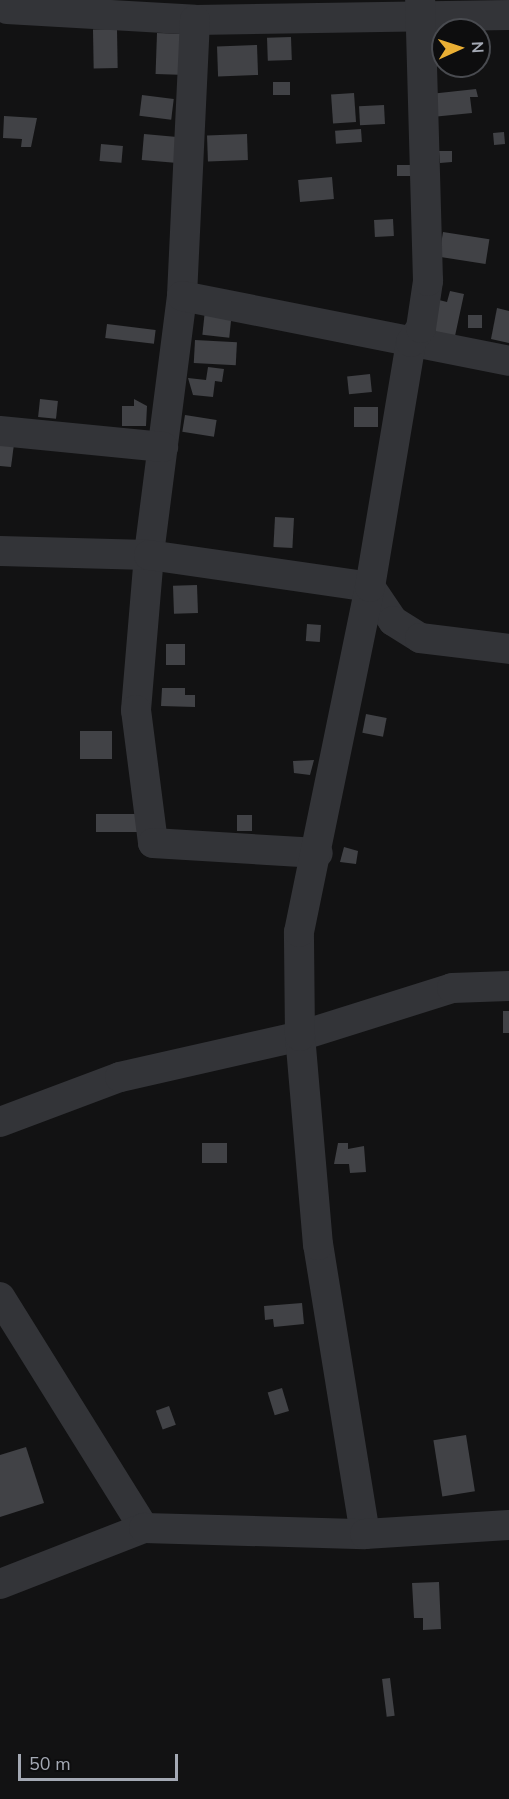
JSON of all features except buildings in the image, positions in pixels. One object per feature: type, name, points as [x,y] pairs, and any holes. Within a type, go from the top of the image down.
[{"type":"street","points":[[7,9],[195,20],[420,8],[509,15]]},
{"type":"street","points":[[365,1534],[318,1245],[300,1036],[299,932],[318,853],[370,587],[411,342],[421,328],[428,281],[420,8]]},
{"type":"street","points":[[195,20],[182,296],[149,555],[136,710],[153,843],[318,853]]},
{"type":"street","points":[[182,296],[509,361]]},
{"type":"street","points":[[0,431],[163,447]]},
{"type":"street","points":[[0,551],[149,555],[370,587],[393,621],[420,638],[509,649]]},
{"type":"street","points":[[0,1122],[120,1077],[300,1036],[452,988],[509,986]]},
{"type":"street","points":[[0,1297],[144,1528]]},
{"type":"street","points":[[0,1584],[144,1528],[365,1534],[509,1525]]}]
